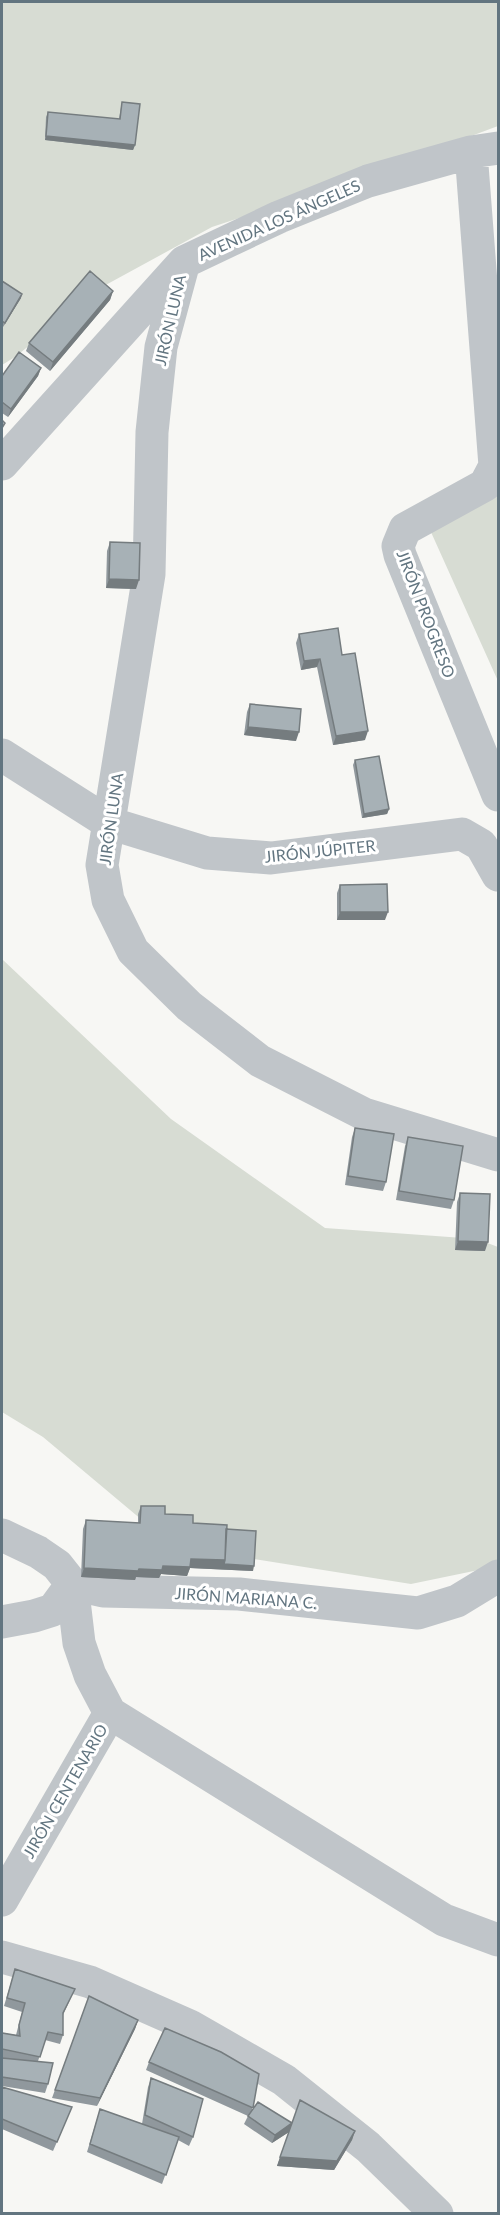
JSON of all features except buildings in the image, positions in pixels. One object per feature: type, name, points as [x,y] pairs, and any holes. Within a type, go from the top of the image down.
[{"type":"street","name":"AVENIDA LOS ÁNGELES","points":[[2,464],[184,262],[279,217],[368,181],[484,150]]},
{"type":"street","name":"JIRÓN PROGRESO","points":[[484,150],[495,466],[485,485],[405,529],[398,546],[498,795]]},
{"type":"street","name":"JIRÓN LUNA","points":[[184,262],[161,347],[152,432],[149,574],[102,865],[108,900],[133,951],[189,1006],[260,1061],[364,1114],[498,1155]]},
{"type":"street","name":"JIRÓN JÚPITER","points":[[2,755],[109,823],[207,853],[271,858],[462,834],[481,844],[498,875]]},
{"type":"street","points":[[2,1535],[38,1552],[57,1565],[72,1584],[79,1643],[90,1675],[110,1713],[444,1920],[498,1940]]},
{"type":"street","name":"JIRÓN MARIANA C.","points":[[72,1584],[102,1591],[239,1594],[418,1613],[457,1601],[498,1576]]},
{"type":"street","points":[[2,1622],[53,1610],[72,1584]]},
{"type":"street","name":"JIRÓN CENTENARIO","points":[[2,1900],[110,1713]]},
{"type":"street","points":[[2,1957],[100,1987],[190,2026],[284,2080],[368,2147],[437,2214]]},
{"type":"shaded area","points":[[2,2],[498,2],[498,126],[340,185],[212,227],[102,287],[2,365]]},
{"type":"shaded area","points":[[498,489],[498,681],[426,521]]},
{"type":"shaded area","points":[[2,959],[171,1119],[325,1228],[477,1239],[498,1247],[498,1566],[411,1584],[173,1546],[43,1437],[2,1412]]}]
